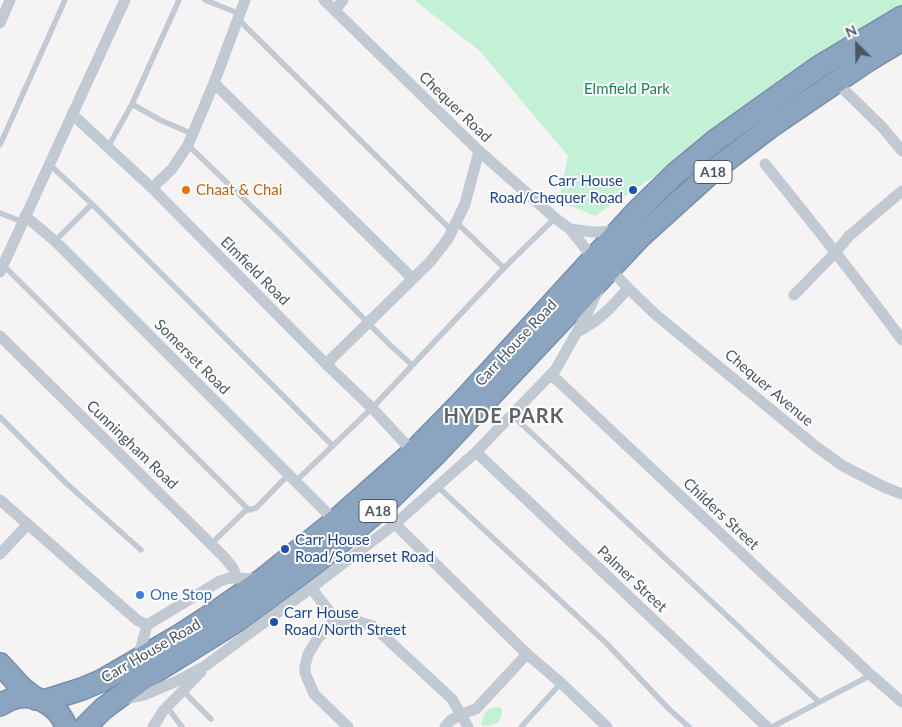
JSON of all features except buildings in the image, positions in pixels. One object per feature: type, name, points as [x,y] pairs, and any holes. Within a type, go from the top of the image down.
[{"type":"highway","name":"Carr House Road","points":[[85,727],[103,709],[142,680],[240,619],[317,562],[380,509],[434,456],[603,266],[618,231],[675,174],[716,140],[820,66],[902,17]]},
{"type":"highway","name":"Carr House Road","points":[[0,705],[19,697],[40,700],[82,689],[103,680],[217,612],[263,579],[335,522],[413,452],[465,398],[603,266],[641,236],[714,170],[773,125],[902,40]]},
{"type":"highway","points":[[0,664],[22,688],[54,708],[66,727]]},
{"type":"street","points":[[0,23],[10,0]]},
{"type":"street","points":[[2,269],[125,0]]},
{"type":"street","points":[[152,188],[172,169],[190,140],[245,0]]},
{"type":"street","name":"Chequer Road","points":[[324,0],[479,151],[570,230],[603,266]]},
{"type":"street","points":[[335,10],[343,0]]},
{"type":"street","points":[[820,66],[883,128],[902,151]]},
{"type":"street","points":[[214,83],[413,279]]},
{"type":"street","name":"Elmfield Road","points":[[72,114],[152,188],[372,408],[413,452]]},
{"type":"street","points":[[326,364],[440,250],[465,204],[479,151]]},
{"type":"street","points":[[764,164],[861,284],[902,340]]},
{"type":"street","points":[[794,295],[849,236],[902,191]]},
{"type":"street","name":"Somerset Road","points":[[24,219],[55,241],[335,522]]},
{"type":"street","points":[[570,230],[592,232],[618,231]]},
{"type":"street","points":[[114,701],[147,694],[176,682],[205,666],[394,524],[476,452],[550,376],[560,362],[598,293],[603,266]]},
{"type":"street","name":"Chequer Avenue","points":[[603,266],[616,274],[655,314],[814,445],[843,466],[902,494]]},
{"type":"street","points":[[578,331],[586,328],[610,309],[628,288]]},
{"type":"street","name":"Cunningham Road","points":[[0,336],[211,544],[233,568],[238,578]]},
{"type":"street","name":"Childers Street","points":[[550,376],[555,378],[902,702]]},
{"type":"street","name":"Palmer Street","points":[[476,452],[767,727]]},
{"type":"street","points":[[0,500],[137,620],[147,625]]},
{"type":"street","points":[[0,554],[28,524]]},
{"type":"street","points":[[394,524],[527,654],[607,727]]},
{"type":"street","points":[[138,660],[147,625],[220,581],[229,578],[263,579]]},
{"type":"street","points":[[311,588],[329,611],[334,622]]},
{"type":"street","points":[[348,727],[314,694],[305,673],[305,666],[308,654],[318,638],[334,622],[354,620],[373,626],[452,699],[468,727]]},
{"type":"street","points":[[445,727],[461,714],[476,709],[527,654]]},
{"type":"street","points":[[155,722],[205,666]]},
{"type":"street","points":[[147,694],[155,699],[158,705],[155,722]]},
{"type":"lane","points":[[0,145],[65,0]]},
{"type":"lane","points":[[108,147],[132,104],[179,0]]},
{"type":"lane","points":[[205,0],[239,16],[454,227],[504,268]]},
{"type":"lane","points":[[132,104],[190,140],[279,233],[412,365]]},
{"type":"lane","points":[[49,164],[92,204],[333,446]]},
{"type":"lane","points":[[55,241],[92,204]]},
{"type":"lane","points":[[0,213],[24,219]]},
{"type":"lane","points":[[211,544],[245,510],[256,508],[333,446],[372,408],[504,268],[555,218]]},
{"type":"lane","points":[[2,269],[248,509]]},
{"type":"lane","points":[[512,415],[819,702]]},
{"type":"lane","points":[[0,417],[66,483],[141,550]]},
{"type":"lane","points":[[437,486],[606,643],[669,709],[690,727]]},
{"type":"lane","points":[[772,727],[872,675]]},
{"type":"lane","points":[[521,727],[561,683]]},
{"type":"lane","points":[[183,691],[211,719]]},
{"type":"lane","points":[[167,707],[182,727]]},
{"type":"green space","name":"Elmfield Park","points":[[414,0],[902,0],[902,17],[820,66],[595,216],[559,201],[568,156],[480,51]]},
{"type":"green space","points":[[499,707],[502,709],[500,720],[491,726],[482,726],[481,723],[487,711],[491,708]]},
{"type":"place","name":"Chaat & Chai","points":[[186,190]]},
{"type":"place","name":"Carr House Road/Chequer Road","points":[[633,190]]},
{"type":"place","name":"Carr House Road/Somerset Road","points":[[285,549]]},
{"type":"place","name":"One Stop","points":[[140,595]]},
{"type":"place","name":"Carr House Road/North Street","points":[[274,622]]},
{"type":"district","name":"HYDE PARK","points":[[504,417]]}]
